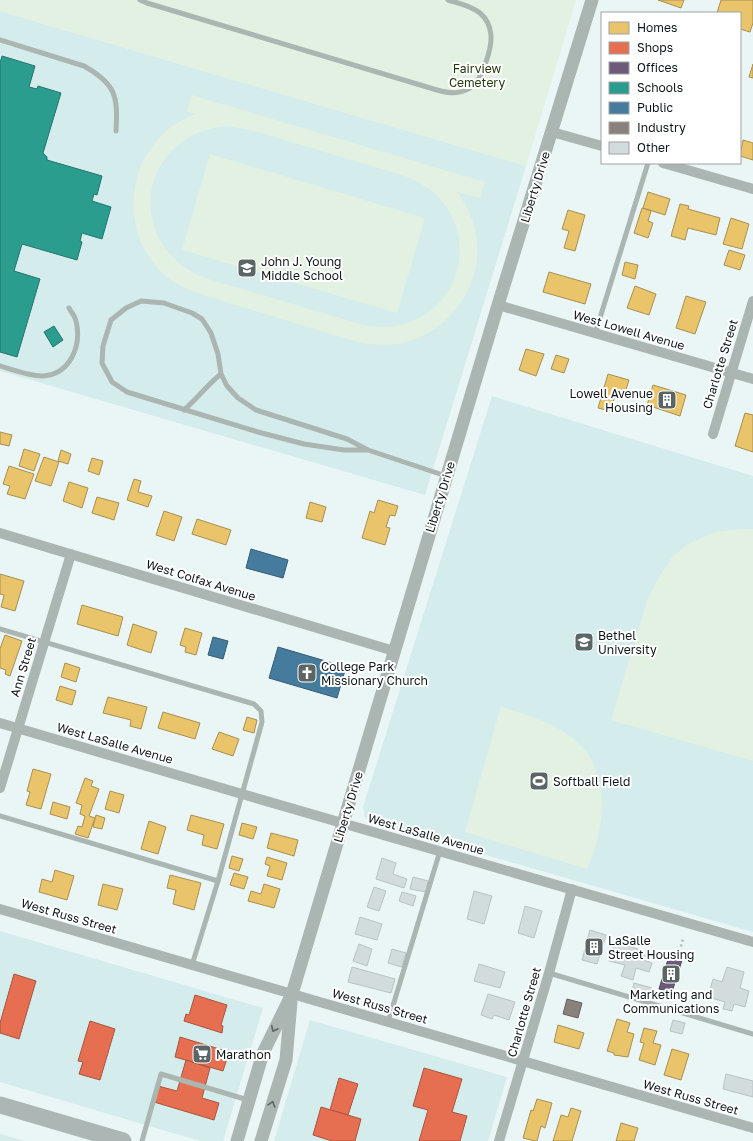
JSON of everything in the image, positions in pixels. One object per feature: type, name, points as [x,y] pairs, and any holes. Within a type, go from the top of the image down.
[{"type":"main road","points":[[0,1105],[123,1141]]},
{"type":"street","name":"Liberty Drive","points":[[237,1141],[263,1053],[292,994],[446,476],[592,0]]},
{"type":"street","points":[[552,132],[601,146]]},
{"type":"street","points":[[666,164],[753,189]]},
{"type":"street","name":"Charlotte Street","points":[[713,434],[753,301]]},
{"type":"street","name":"West Lowell Avenue","points":[[498,305],[753,379]]},
{"type":"street","name":"West Colfax Avenue","points":[[0,534],[394,651]]},
{"type":"street","name":"Ann Street","points":[[0,788],[71,554]]},
{"type":"street","name":"West LaSalle Avenue","points":[[0,723],[753,942]]},
{"type":"street","name":"Charlotte Street","points":[[499,1141],[549,973],[572,889]]},
{"type":"street","name":"West Russ Street","points":[[0,909],[753,1128]]},
{"type":"street","name":"Liberty Drive","points":[[261,1141],[286,1060],[292,994]]},
{"type":"lane","points":[[140,0],[147,4],[437,90],[456,93],[471,87],[477,81],[482,72],[490,46],[491,35],[489,26],[479,12],[448,0]]},
{"type":"lane","points":[[0,40],[84,66],[91,70],[110,87],[115,96],[117,113],[116,131]]},
{"type":"lane","points":[[595,334],[648,164]]},
{"type":"lane","points":[[368,450],[344,450],[304,444],[258,432],[127,392],[112,382],[102,363],[103,346],[111,320],[126,308],[141,301],[164,303],[192,313],[202,319],[211,333],[218,354],[221,374],[227,386],[238,398],[256,410],[347,439],[368,450],[446,476]]},
{"type":"lane","points":[[0,366],[42,376],[56,374],[65,366],[76,352],[78,334],[76,320],[68,308]]},
{"type":"lane","points":[[184,410],[214,379],[221,374]]},
{"type":"lane","points":[[0,629],[254,704],[257,707],[262,716],[262,722],[218,881],[192,965]]},
{"type":"lane","points":[[0,816],[218,881]]},
{"type":"lane","points":[[388,1022],[440,851]]},
{"type":"lane","points":[[549,973],[753,1034]]},
{"type":"lane","points":[[142,1141],[161,1074],[249,1100]]},
{"type":"path","points":[[678,956],[683,939]]},
{"type":"shaded area","name":"John J. Young Middle School","points":[[0,11],[526,166],[425,495],[0,371]]},
{"type":"shaded area","name":"Bethel University","points":[[492,396],[753,476],[753,932],[375,823],[365,818],[363,807]]},
{"type":"shaded area","points":[[0,931],[263,1008],[223,1141],[200,1141],[0,1082]]},
{"type":"shaded area","points":[[310,1020],[507,1077],[488,1141],[274,1141]]},
{"type":"shaded area","points":[[0,1134],[25,1141],[0,1141]]},
{"type":"green space","name":"Fairview Cemetery","points":[[0,0],[576,0],[526,166],[0,11]]},
{"type":"green space","points":[[192,95],[485,182],[480,198],[458,192],[472,220],[475,230],[477,249],[476,268],[462,302],[450,316],[436,328],[420,337],[402,343],[385,345],[357,342],[203,295],[172,281],[156,267],[145,250],[137,231],[134,212],[134,192],[139,172],[147,154],[168,129],[196,114],[187,111]],"holes":[[[227,126],[251,130],[402,175],[433,192],[451,215],[459,242],[457,270],[446,295],[425,314],[398,325],[363,325],[205,278],[178,262],[161,241],[152,218],[151,193],[159,169],[174,148],[197,133]]]},
{"type":"green space","points":[[210,154],[425,218],[397,313],[182,250]]},
{"type":"green space","points":[[753,529],[753,761],[611,720],[647,601],[659,577],[673,556],[688,544],[714,532]]},
{"type":"green space","name":"Softball Field","points":[[501,706],[550,724],[568,734],[588,754],[600,785],[602,802],[598,837],[587,869],[465,832]]},
{"type":"building: Homes","points":[[658,0],[684,0],[681,8]]},
{"type":"building: Homes","points":[[721,0],[753,0],[753,23],[750,32],[741,29],[741,12],[717,12]]},
{"type":"building: Homes","points":[[753,64],[753,78],[749,77]]},
{"type":"building: Homes","points":[[743,140],[753,143],[753,160],[741,156]]},
{"type":"building: Homes","points":[[648,192],[670,199],[665,215],[643,208]]},
{"type":"building: Homes","points":[[680,204],[689,206],[688,209],[720,218],[716,235],[688,228],[685,240],[671,236]]},
{"type":"building: Homes","points":[[642,208],[651,211],[648,221],[653,223],[648,238],[634,233]]},
{"type":"building: Homes","points":[[568,210],[585,215],[575,251],[564,248],[569,231],[562,229]]},
{"type":"building: Homes","points":[[731,218],[749,224],[742,249],[723,244]]},
{"type":"building: Homes","points":[[729,250],[745,255],[740,270],[724,265]]},
{"type":"building: Homes","points":[[625,262],[638,265],[635,279],[622,275]]},
{"type":"building: Homes","points":[[549,272],[591,284],[585,304],[543,292]]},
{"type":"building: Homes","points":[[635,286],[656,294],[649,315],[627,308]]},
{"type":"building: Homes","points":[[686,296],[706,302],[695,334],[676,328]]},
{"type":"building: Homes","points":[[526,349],[544,354],[536,376],[519,370]]},
{"type":"building: Homes","points":[[556,355],[569,359],[564,373],[551,369]]},
{"type":"building: Homes","points":[[608,374],[629,380],[624,396],[616,393],[610,411],[598,408]]},
{"type":"building: Homes","name":"Lowell Avenue Housing","points":[[653,385],[686,395],[680,416],[647,405]]},
{"type":"building: Homes","points":[[745,413],[753,415],[753,452],[735,446]]},
{"type":"building: Homes","points":[[0,432],[12,435],[9,446],[0,444]]},
{"type":"building: Homes","points":[[24,449],[40,454],[34,471],[19,466]]},
{"type":"building: Homes","points":[[61,450],[71,454],[68,464],[58,461]]},
{"type":"building: Homes","points":[[44,457],[59,462],[51,486],[35,481]]},
{"type":"building: Homes","points":[[92,458],[103,461],[99,475],[88,471]]},
{"type":"building: Homes","points":[[9,466],[34,474],[25,499],[7,494],[10,486],[3,484]]},
{"type":"building: Homes","points":[[134,479],[141,481],[138,492],[152,496],[148,507],[127,500]]},
{"type":"building: Homes","points":[[69,482],[88,488],[82,508],[63,501]]},
{"type":"building: Homes","points":[[97,497],[119,503],[114,520],[92,513]]},
{"type":"building: Homes","points":[[378,500],[398,506],[395,516],[390,515],[386,527],[390,528],[385,545],[362,538],[370,511],[374,513]]},
{"type":"building: Homes","points":[[310,502],[326,507],[322,522],[306,518]]},
{"type":"building: Homes","points":[[164,511],[182,517],[174,541],[156,535]]},
{"type":"building: Homes","points":[[197,519],[231,530],[226,545],[192,534]]},
{"type":"building: Homes","points":[[0,574],[24,581],[15,611],[1,607],[4,595],[0,594]]},
{"type":"building: Homes","points":[[82,605],[123,617],[118,636],[77,624]]},
{"type":"building: Homes","points":[[133,624],[157,632],[151,653],[127,645]]},
{"type":"building: Homes","points":[[185,628],[202,633],[196,655],[185,652],[186,647],[180,645]]},
{"type":"building: Homes","points":[[5,635],[22,641],[10,676],[5,674],[6,670],[0,668],[0,649]]},
{"type":"building: Homes","points":[[65,663],[80,668],[76,682],[61,677]]},
{"type":"building: Homes","points":[[60,686],[76,691],[72,705],[56,700]]},
{"type":"building: Homes","points":[[108,697],[147,707],[141,729],[130,726],[131,720],[103,713]]},
{"type":"building: Homes","points":[[163,712],[200,723],[195,739],[158,728]]},
{"type":"building: Homes","points":[[247,717],[257,720],[254,733],[243,730]]},
{"type":"building: Homes","points":[[219,732],[239,739],[233,756],[212,749]]},
{"type":"building: Homes","points":[[33,769],[51,774],[41,809],[26,805],[30,792],[27,791]]},
{"type":"building: Homes","points":[[85,778],[93,781],[91,786],[99,789],[89,816],[95,818],[88,838],[75,834],[78,826],[82,827],[85,816],[80,814],[82,805],[76,803]]},
{"type":"building: Homes","points":[[110,791],[124,795],[119,813],[105,809]]},
{"type":"building: Homes","points":[[53,802],[70,807],[67,819],[50,814]]},
{"type":"building: Homes","points":[[96,815],[105,818],[102,829],[93,827]]},
{"type":"building: Homes","points":[[191,815],[224,824],[217,849],[202,845],[204,835],[187,830]]},
{"type":"building: Homes","points":[[149,821],[166,827],[158,854],[141,849]]},
{"type":"building: Homes","points":[[242,823],[257,827],[253,839],[239,835]]},
{"type":"building: Homes","points":[[271,833],[298,840],[294,856],[267,848]]},
{"type":"building: Homes","points":[[232,856],[243,859],[239,871],[229,868]]},
{"type":"building: Homes","points":[[267,857],[287,863],[282,880],[267,876],[270,866],[265,864]]},
{"type":"building: Homes","points":[[55,870],[74,876],[67,900],[39,892],[42,879],[52,882]]},
{"type":"building: Homes","points":[[234,873],[248,877],[244,889],[230,885]]},
{"type":"building: Homes","points":[[170,875],[201,883],[194,910],[173,904],[176,890],[167,888]]},
{"type":"building: Homes","points":[[103,884],[123,889],[117,910],[98,905]]},
{"type":"building: Homes","points":[[264,884],[280,889],[274,908],[248,901],[251,891],[261,894]]},
{"type":"building: Homes","points":[[617,1019],[630,1023],[627,1032],[634,1034],[628,1057],[614,1055],[614,1053],[607,1051]]},
{"type":"building: Homes","points":[[558,1025],[584,1033],[579,1049],[554,1042]]},
{"type":"building: Homes","points":[[644,1028],[657,1031],[653,1043],[661,1045],[655,1065],[639,1060],[644,1043],[640,1042]]},
{"type":"building: Homes","points":[[672,1049],[689,1054],[681,1080],[664,1075]]},
{"type":"building: Homes","points":[[537,1099],[552,1103],[545,1128],[541,1126],[537,1141],[535,1141],[523,1138],[531,1110],[533,1111]]},
{"type":"building: Homes","points":[[571,1108],[581,1111],[572,1141],[553,1141],[561,1115],[568,1117]]},
{"type":"building: Homes","points":[[621,1123],[638,1128],[634,1141],[616,1141]]},
{"type":"building: Shops","points":[[14,974],[36,981],[19,1039],[0,1033],[0,1023]]},
{"type":"building: Shops","points":[[195,995],[227,1005],[221,1025],[223,1026],[222,1033],[184,1021],[186,1014],[189,1015]]},
{"type":"building: Shops","points":[[90,1021],[115,1029],[100,1080],[79,1074],[83,1062],[78,1061]]},
{"type":"building: Shops","name":"Marathon","points":[[180,1037],[229,1052],[223,1071],[175,1057]]},
{"type":"building: Shops","points":[[186,1060],[210,1068],[202,1098],[219,1103],[214,1120],[154,1102],[158,1086],[177,1091]]},
{"type":"building: Shops","points":[[424,1068],[462,1079],[452,1112],[467,1116],[460,1141],[419,1141],[428,1110],[413,1106]]},
{"type":"building: Shops","points":[[339,1078],[358,1084],[348,1115],[330,1110]]},
{"type":"building: Shops","points":[[321,1107],[361,1119],[355,1141],[332,1141],[313,1135]]},
{"type":"building: Offices","name":"Marketing and Communications","points":[[669,956],[682,960],[672,992],[659,989]]},
{"type":"building: Schools","points":[[2,56],[35,66],[29,87],[37,89],[38,86],[61,93],[43,153],[47,157],[47,160],[102,176],[97,195],[94,194],[92,201],[111,207],[102,239],[82,233],[80,241],[82,242],[77,260],[22,244],[14,271],[40,279],[17,357],[0,352],[0,63]]},
{"type":"building: Schools","points":[[54,326],[63,340],[53,347],[44,332]]},
{"type":"building: Public","points":[[251,549],[288,560],[283,578],[246,568]]},
{"type":"building: Public","points":[[213,637],[228,641],[223,659],[208,655]]},
{"type":"building: Public","name":"College Park Missionary Church","points":[[278,647],[346,667],[337,698],[269,678]]},
{"type":"building: Industry","points":[[567,999],[582,1003],[578,1018],[563,1014]]},
{"type":"building: Other","points":[[382,858],[396,863],[393,874],[407,879],[404,888],[376,879]]},
{"type":"building: Other","points":[[413,877],[428,881],[426,892],[410,889]]},
{"type":"building: Other","points":[[374,887],[386,891],[379,911],[367,907]]},
{"type":"building: Other","points":[[474,891],[492,896],[484,924],[467,919]]},
{"type":"building: Other","points":[[402,892],[416,896],[413,906],[399,901]]},
{"type":"building: Other","points":[[525,906],[542,911],[534,938],[518,933]]},
{"type":"building: Other","points":[[360,917],[382,924],[377,940],[355,934]]},
{"type":"building: Other","name":"LaSalle Street Housing","points":[[590,930],[606,935],[597,964],[582,960]]},
{"type":"building: Other","points":[[615,942],[638,949],[637,953],[645,955],[644,960],[652,963],[649,972],[636,968],[633,980],[621,976],[625,965],[609,961]]},
{"type":"building: Other","points":[[359,944],[372,949],[367,966],[353,961]]},
{"type":"building: Other","points":[[392,949],[406,953],[402,967],[388,963]]},
{"type":"building: Other","points":[[479,964],[505,972],[500,988],[474,981]]},
{"type":"building: Other","points":[[352,967],[395,979],[391,993],[348,982]]},
{"type":"building: Other","points":[[727,967],[744,972],[740,988],[749,991],[745,1007],[734,1004],[732,1011],[723,1009],[725,1002],[708,997],[713,979],[722,982]]},
{"type":"building: Other","points":[[634,983],[652,988],[648,1000],[631,996]]},
{"type":"building: Other","points":[[488,994],[515,1002],[509,1020],[494,1015],[492,1019],[481,1015]]},
{"type":"building: Other","points":[[673,1020],[685,1023],[682,1034],[670,1031]]},
{"type":"building: Other","points":[[726,1074],[753,1081],[753,1097],[723,1089]]},
{"type":"place","name":"John J. Young Middle School","points":[[247,268]]},
{"type":"place","name":"Lowell Avenue Housing","points":[[667,400]]},
{"type":"place","name":"Bethel University","points":[[584,642]]},
{"type":"place","name":"College Park Missionary Church","points":[[307,673]]},
{"type":"place","name":"Softball Field","points":[[539,781]]},
{"type":"place","name":"LaSalle Street Housing","points":[[594,947]]},
{"type":"place","name":"Marketing and Communications","points":[[671,974]]},
{"type":"place","name":"Marathon","points":[[202,1054]]}]
